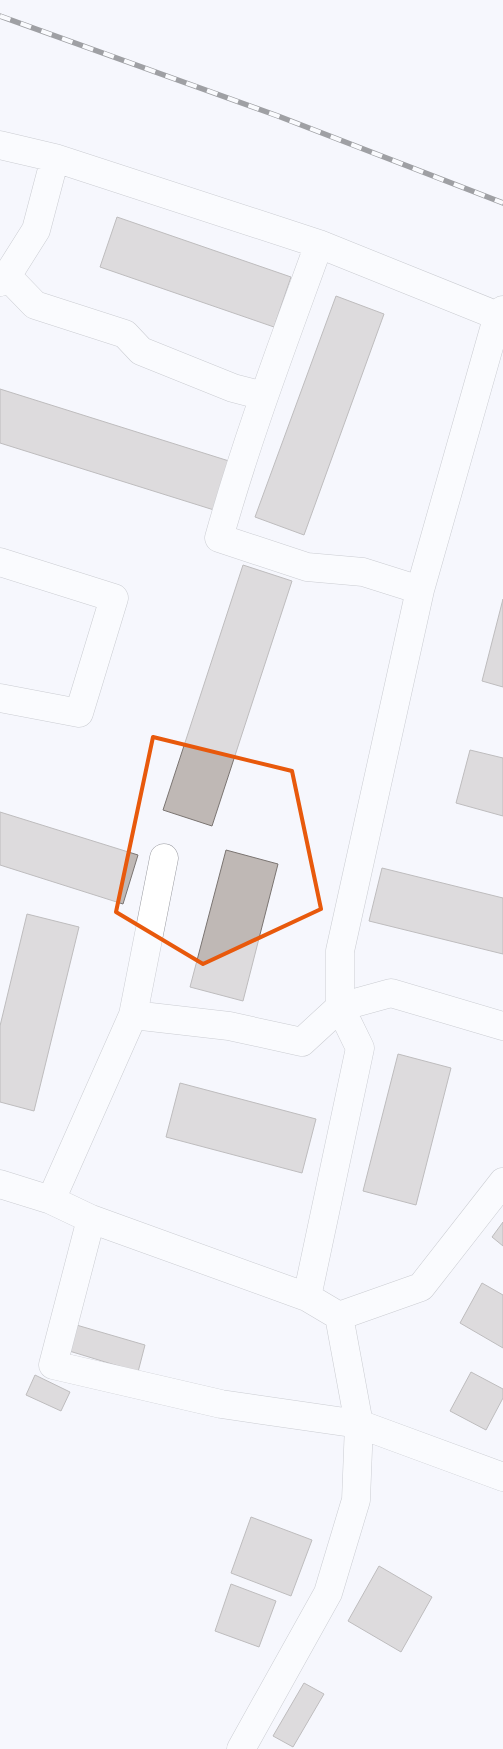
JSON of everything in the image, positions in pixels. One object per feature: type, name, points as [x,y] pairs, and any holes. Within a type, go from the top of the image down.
[{"type":"street","points":[[0,145],[55,158],[319,244],[501,314],[420,590],[340,950],[340,1007],[360,1048],[307,1297]]},
{"type":"street","points":[[55,158],[36,230],[2,278],[35,305],[125,334],[140,351],[233,388],[264,396]]},
{"type":"street","points":[[319,244],[231,493],[219,538],[307,567],[363,572],[420,590]]},
{"type":"street","points":[[0,562],[114,598],[79,713],[0,698]]},
{"type":"street","points":[[51,1200],[133,1015],[164,858]]},
{"type":"street","points":[[133,1015],[229,1026],[302,1042],[340,1007],[391,994],[503,1026]]},
{"type":"street","points":[[339,1316],[421,1287],[503,1182]]},
{"type":"street","points":[[0,1184],[51,1200],[91,1219],[307,1297],[339,1316],[359,1424],[356,1500],[328,1593],[241,1749]]},
{"type":"street","points":[[91,1219],[53,1365],[221,1404],[359,1424],[503,1477]]},
{"type":"highlighted area","points":[[153,737],[292,771],[321,909],[203,964],[116,912]]},
{"type":"building","points":[[117,217],[291,277],[274,327],[100,267]]},
{"type":"building","points":[[336,296],[384,314],[304,535],[255,517]]},
{"type":"building","points":[[0,389],[229,461],[214,510],[0,443]]},
{"type":"building","points":[[243,565],[292,581],[212,826],[163,810]]},
{"type":"building","points":[[503,599],[503,687],[482,681]]},
{"type":"building","points":[[470,750],[503,758],[503,816],[456,803]]},
{"type":"building","points":[[0,812],[138,855],[123,904],[0,865]]},
{"type":"building","points":[[226,850],[278,864],[243,1001],[190,987]]},
{"type":"building","points":[[382,868],[503,898],[503,954],[369,921]]},
{"type":"building","points":[[27,914],[79,927],[34,1111],[0,1102],[0,1026]]},
{"type":"building","points":[[398,1054],[451,1068],[416,1205],[363,1191]]},
{"type":"building","points":[[180,1083],[316,1119],[302,1173],[166,1137]]},
{"type":"building","points":[[503,1222],[503,1246],[492,1237]]},
{"type":"building","points":[[482,1283],[503,1295],[503,1348],[460,1323]]},
{"type":"building","points":[[73,1324],[145,1345],[138,1372],[66,1350]]},
{"type":"building","points":[[471,1372],[503,1389],[503,1398],[486,1430],[450,1411]]},
{"type":"building","points":[[35,1375],[70,1392],[61,1411],[26,1395]]},
{"type":"building","points":[[251,1517],[312,1540],[291,1596],[231,1573]]},
{"type":"building","points":[[379,1566],[432,1597],[401,1652],[348,1621]]},
{"type":"building","points":[[231,1584],[276,1601],[259,1647],[215,1631]]},
{"type":"building","points":[[304,1683],[324,1694],[293,1747],[273,1736]]},
{"type":"railway","points":[[0,16],[278,116],[503,203]]}]
